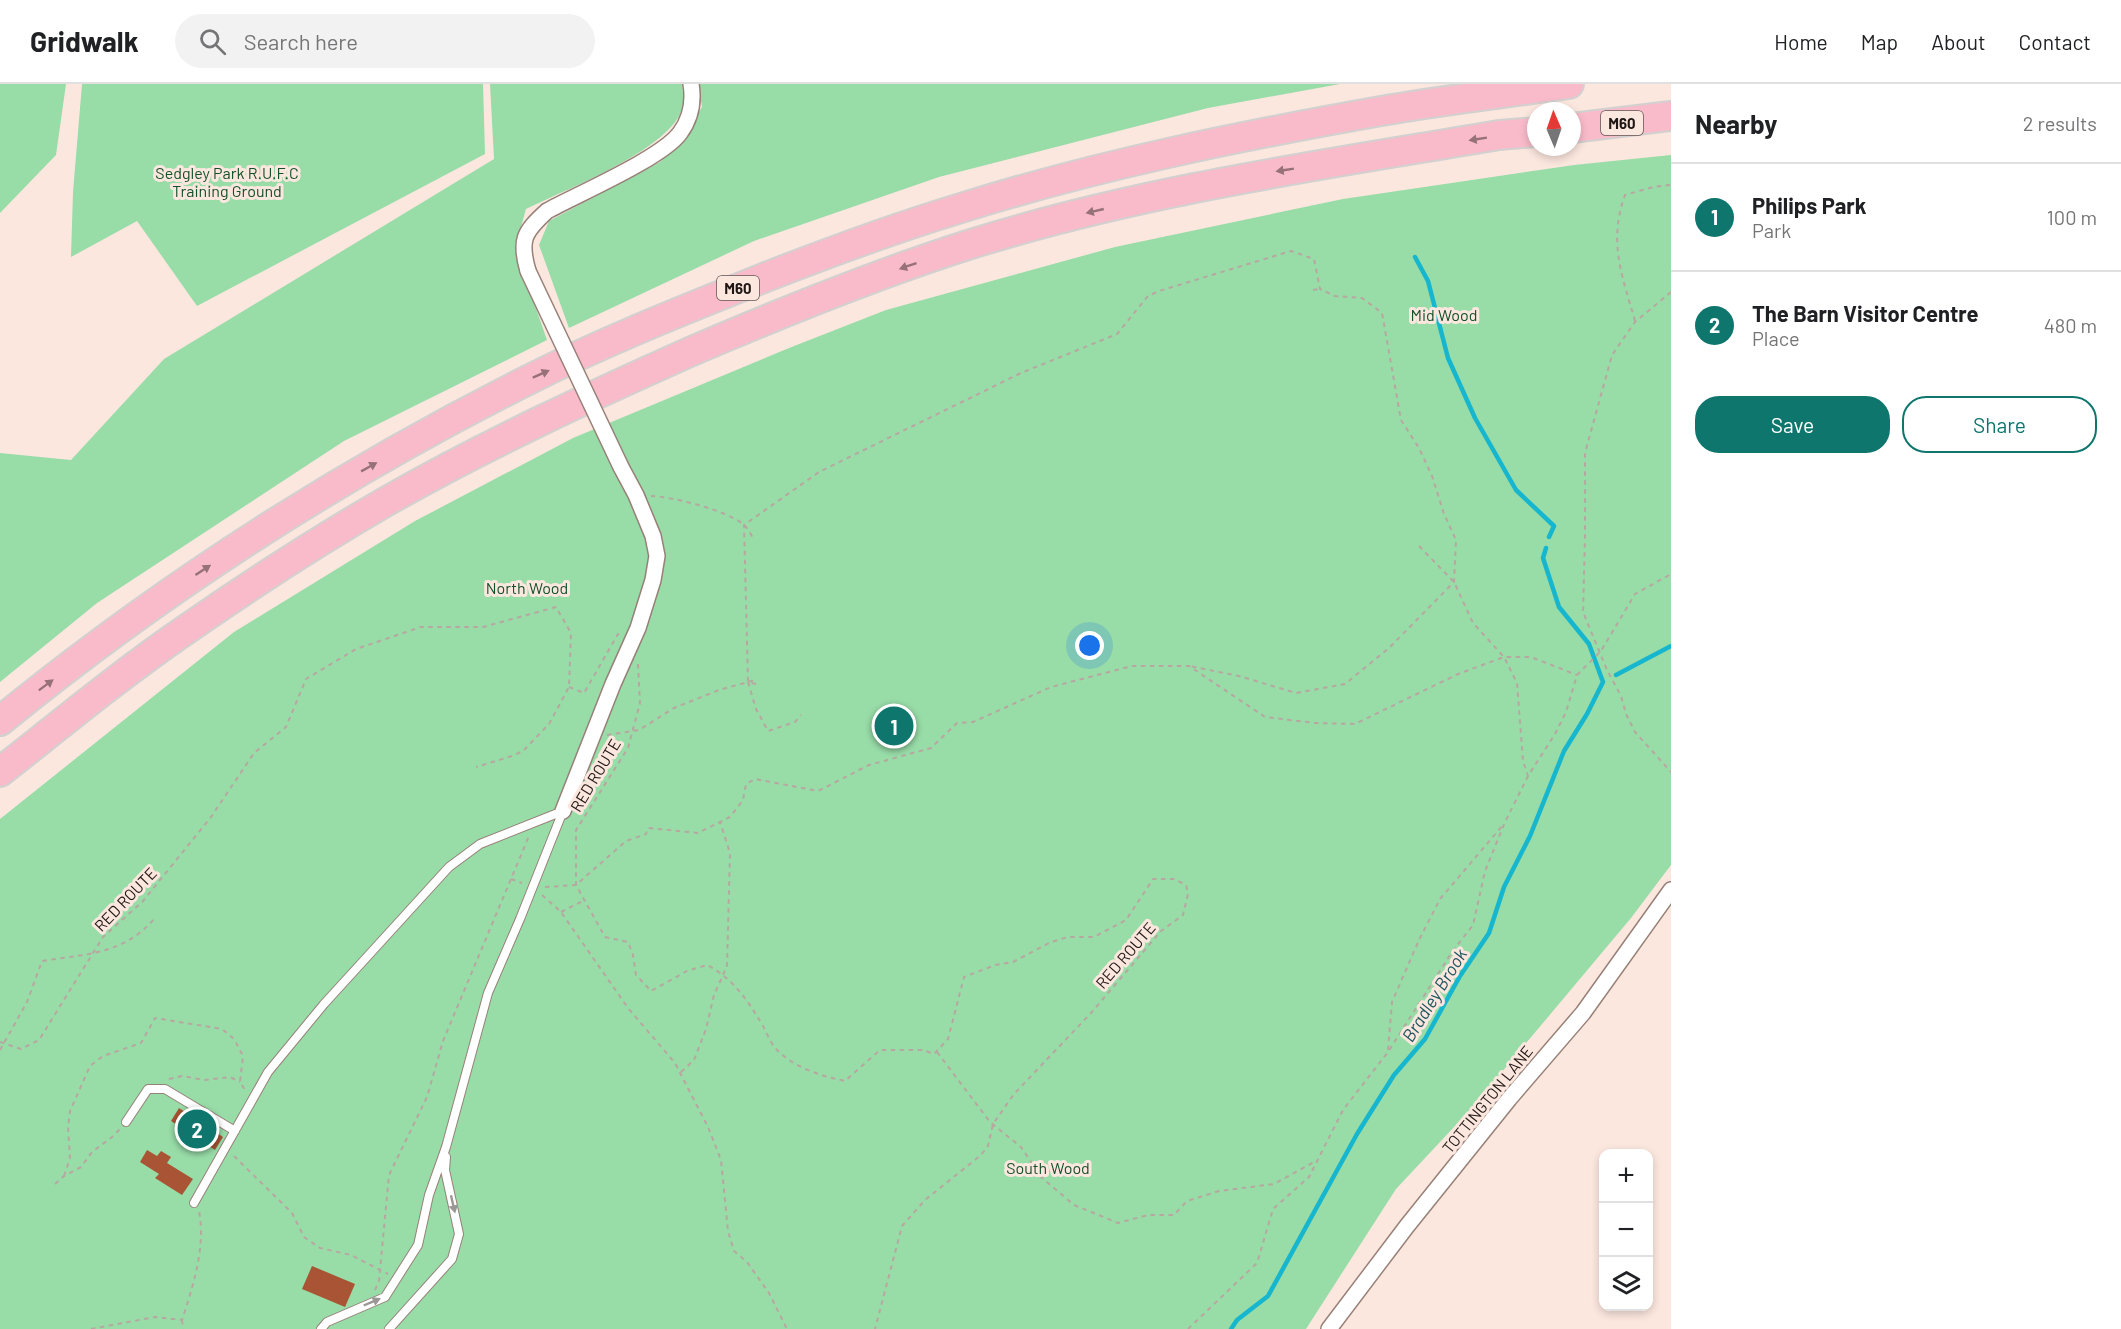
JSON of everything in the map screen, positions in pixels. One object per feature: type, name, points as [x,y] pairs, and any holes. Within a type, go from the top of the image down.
[{"type":"highway","name":"M60","points":[[0,721],[98,645],[184,583],[347,479],[530,379],[678,312],[828,253],[960,208],[1067,178],[1179,151],[1384,110],[1569,84]]},
{"type":"highway","name":"M60","points":[[1581,127],[1671,116]]},
{"type":"highway","name":"M60","points":[[0,772],[181,632],[386,502],[536,423],[739,331],[850,286],[971,244],[1064,218],[1265,173],[1499,135],[1527,133]]},
{"type":"street","points":[[563,811],[638,628],[653,580],[657,556],[653,536],[636,495],[528,271],[523,253],[524,238],[534,223],[547,211],[651,157],[679,135],[690,116],[691,84]]},
{"type":"street","name":"TOTTINGTON LANE","points":[[1329,1329],[1509,1099],[1583,1012],[1671,890]]},
{"type":"lane","points":[[194,1203],[268,1072],[324,1004],[449,867],[480,844],[563,811]]},
{"type":"lane","points":[[321,1329],[327,1322],[385,1297],[418,1245],[429,1195],[446,1147],[488,993],[563,811]]},
{"type":"lane","points":[[126,1122],[148,1089],[165,1089],[235,1131]]},
{"type":"lane","points":[[388,1329],[452,1259],[459,1234],[445,1170],[446,1147]]},
{"type":"path","points":[[1635,322],[1617,255],[1617,216],[1625,195],[1653,187],[1671,185]]},
{"type":"path","points":[[744,525],[819,472],[1021,373],[1117,334],[1148,296],[1158,291],[1291,251],[1314,259],[1320,290]]},
{"type":"path","points":[[533,888],[576,885],[626,841],[646,834],[648,828],[698,833],[730,817],[743,800],[746,784],[755,779],[818,791],[868,765],[931,748],[957,723],[973,722],[1051,687],[1132,666],[1189,666],[1239,676],[1296,693],[1345,684],[1389,648],[1454,582],[1456,540],[1444,514],[1432,476],[1419,448],[1401,420],[1382,313],[1362,298],[1335,296],[1320,290],[1312,290]]},
{"type":"path","points":[[1671,292],[1635,322],[1612,355],[1585,453],[1583,612],[1635,732],[1671,772]]},
{"type":"path","points":[[636,495],[671,497],[723,513],[744,525],[754,540]]},
{"type":"path","points":[[744,525],[748,682],[756,709],[768,730],[795,722],[801,715]]},
{"type":"path","points":[[1419,546],[1454,582],[1473,624],[1504,657],[1516,683],[1523,761],[1528,776]]},
{"type":"path","points":[[1188,1329],[1257,1263],[1273,1209],[1309,1177],[1343,1110],[1388,1052],[1452,952],[1473,925],[1485,871],[1505,822],[1528,776],[1566,712],[1576,675],[1601,651],[1635,594],[1671,574]]},
{"type":"path","name":"RED ROUTE","points":[[0,1042],[21,1049],[39,1040],[103,937],[143,901],[211,818],[254,753],[286,727],[306,679],[356,649],[421,627],[483,627],[556,607],[571,633],[569,687],[549,724],[523,751],[476,767]]},
{"type":"path","points":[[569,687],[584,693],[618,634],[630,646]]},
{"type":"path","name":"RED ROUTE","points":[[576,885],[576,830],[628,748],[640,704],[638,657],[630,646]]},
{"type":"path","points":[[1189,666],[1265,717],[1315,723],[1355,724],[1458,674],[1504,657],[1531,657],[1576,675]]},
{"type":"path","points":[[593,737],[639,730],[674,708],[719,690],[756,682]]},
{"type":"path","points":[[681,1072],[694,1060],[706,1029],[714,995],[727,966],[730,853],[720,822]]},
{"type":"path","points":[[1388,1052],[1392,1002],[1419,940],[1440,899],[1505,822]]},
{"type":"path","points":[[379,1281],[389,1175],[427,1097],[443,1041],[534,824]]},
{"type":"path","points":[[511,879],[518,882]]},
{"type":"path","name":"RED ROUTE","points":[[875,1329],[902,1226],[926,1200],[981,1155],[988,1146],[993,1125],[1014,1094],[1091,1013],[1161,931],[1183,915],[1188,894],[1186,885],[1174,879],[1153,879],[1126,920],[1094,937],[1068,937],[1051,942],[1013,962],[995,965],[964,977],[948,1039],[937,1052]]},
{"type":"path","points":[[576,885],[606,937],[628,942],[636,975],[651,991],[687,971],[707,965],[724,975],[746,998],[776,1049],[788,1059],[818,1075],[845,1081],[880,1050],[924,1050],[934,1054],[937,1052],[993,1125],[1021,1147],[1041,1177],[1074,1205],[1118,1223],[1148,1215],[1174,1215],[1187,1201],[1219,1191],[1274,1184],[1318,1160]]},
{"type":"path","points":[[533,888],[561,912],[628,1008],[681,1072],[722,1160],[729,1231],[734,1251],[747,1262],[769,1293],[787,1329]]},
{"type":"path","points":[[561,912],[586,900]]},
{"type":"path","points":[[0,1050],[27,1002],[42,961],[93,954],[117,948],[143,932],[154,919]]},
{"type":"path","points":[[64,1176],[70,1158],[68,1127],[70,1112],[90,1066],[102,1056],[141,1043],[155,1018],[222,1029],[234,1039],[243,1056],[240,1082]]},
{"type":"path","points":[[148,1089],[157,1082],[182,1076],[204,1080],[230,1077],[240,1082],[252,1100]]},
{"type":"path","points":[[56,1185],[64,1176],[81,1167],[92,1152],[112,1137],[126,1122]]},
{"type":"path","points":[[231,1152],[291,1213],[304,1237],[320,1248],[351,1255],[381,1269],[395,1280]]},
{"type":"path","points":[[183,1329],[182,1320],[194,1283],[202,1227],[194,1203]]},
{"type":"path","points":[[91,1329],[155,1317],[182,1320]]},
{"type":"green space","points":[[0,84],[66,84],[56,155],[0,213]]},
{"type":"green space","name":"Sedgley Park R.U.F.C Training Ground","points":[[82,84],[483,84],[485,154],[197,306],[137,221],[71,257],[73,192]]},
{"type":"green space","points":[[490,84],[682,84],[681,112],[671,127],[656,141],[612,168],[526,209],[515,248],[547,340],[344,441],[97,603],[0,682],[0,453],[71,460],[164,359],[494,159]]},
{"type":"green space","points":[[698,84],[1340,84],[1208,108],[939,177],[754,241],[569,328],[539,245],[549,221],[660,162],[685,135],[702,107]]},
{"type":"green space","points":[[1671,155],[1671,865],[1631,918],[1470,1110],[1396,1189],[1306,1329],[0,1329],[0,819],[234,632],[415,521],[573,438],[886,310],[1115,247],[1343,199],[1574,165]]},
{"type":"building","points":[[179,1108],[223,1137],[215,1150],[171,1121]]},
{"type":"building","points":[[147,1150],[157,1156],[161,1151],[171,1157],[167,1163],[193,1179],[182,1195],[155,1178],[159,1174],[140,1162]]},
{"type":"building","points":[[312,1266],[355,1284],[345,1307],[302,1289]]},
{"type":"waterway","points":[[1415,257],[1428,281],[1448,358],[1475,418],[1516,490],[1554,526],[1549,537]]},
{"type":"waterway","points":[[1546,548],[1543,558],[1559,607],[1589,644],[1603,682]]},
{"type":"waterway","points":[[1616,675],[1671,646]]},
{"type":"waterway","name":"Bradley Brook","points":[[1231,1329],[1237,1320],[1268,1296],[1357,1134],[1394,1075],[1425,1039],[1460,976],[1489,933],[1504,887],[1530,836],[1564,751],[1587,714],[1603,682]]},
{"type":"place","name":"Philips Park","points":[[894,726]]},
{"type":"place","name":"The Barn Visitor Centre","points":[[197,1129]]},
{"type":"park label","name":"Mid Wood","points":[[1444,314]]},
{"type":"park label","name":"North Wood","points":[[527,587]]},
{"type":"park label","name":"South Wood","points":[[1048,1167]]}]
